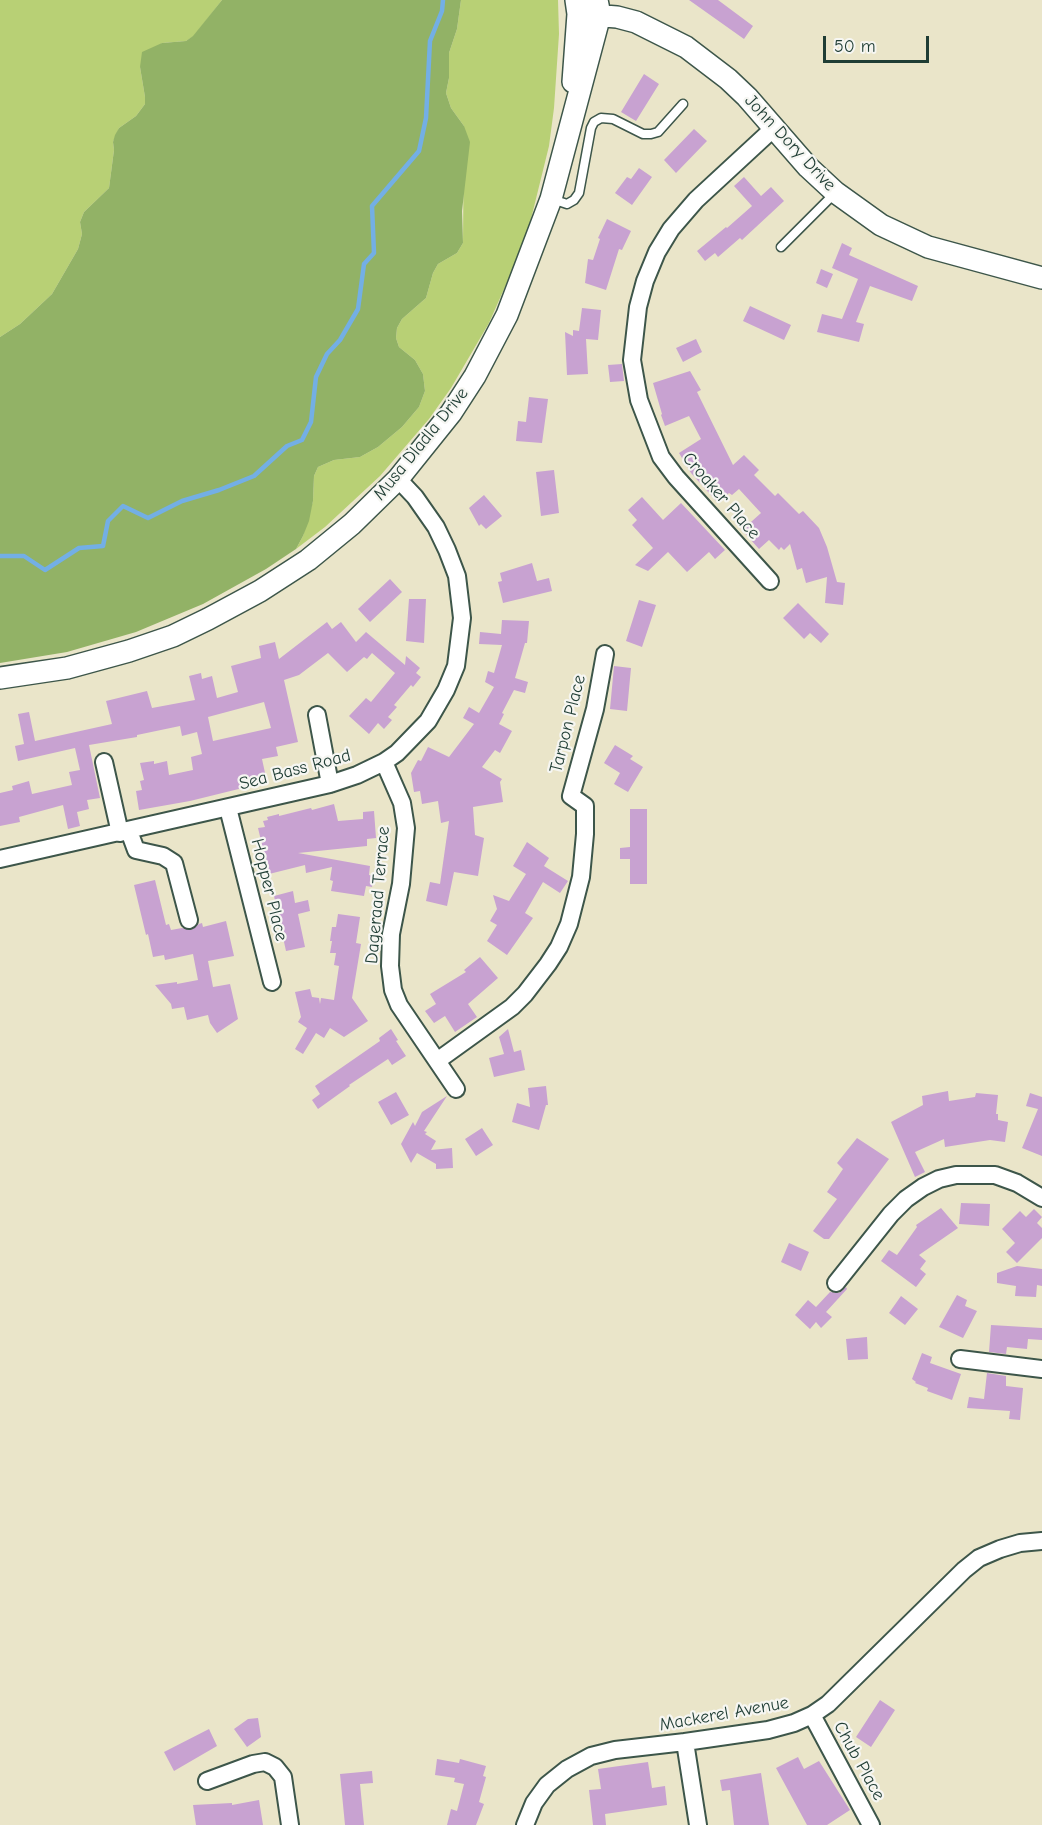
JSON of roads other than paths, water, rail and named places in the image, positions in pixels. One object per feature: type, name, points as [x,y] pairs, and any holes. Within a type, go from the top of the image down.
[{"type":"street","name":"John Dory Drive","points":[[577,7],[599,8],[636,22],[686,47],[728,79],[775,128],[808,167],[835,192],[874,221],[928,247],[1042,278]]},
{"type":"street","name":"Musa Dladla Drive","points":[[570,130],[577,7]]},
{"type":"street","name":"Musa Dladla Drive","points":[[0,678],[67,668],[129,651],[173,636],[208,619],[260,591],[308,560],[352,524],[398,479],[451,413],[488,354],[507,315],[551,199],[599,8]]},
{"type":"street","name":"Croaker Place","points":[[770,581],[675,477],[661,457],[644,418],[632,360],[640,298],[657,252],[671,229],[704,192],[775,128]]},
{"type":"street","name":"Sea Bass Road","points":[[0,860],[330,784],[384,762],[419,732],[439,705],[456,666],[462,618],[457,576],[447,550],[436,527],[415,497],[398,479]]},
{"type":"street","name":"Tarpon Place","points":[[437,1061],[512,1007],[525,994],[559,947],[569,924],[582,877],[585,834],[585,804],[571,796],[595,709],[605,654]]},
{"type":"street","points":[[317,715],[330,784]]},
{"type":"street","points":[[104,762],[125,832],[136,850],[163,856],[174,863],[189,921]]},
{"type":"street","name":"Dageraad Terrace","points":[[384,762],[402,803],[406,828],[401,884],[390,934],[393,990],[399,1005],[456,1089]]},
{"type":"street","name":"Hopper Place","points":[[228,808],[272,982]]},
{"type":"street","points":[[836,1283],[891,1214],[914,1193],[939,1179],[956,1175],[995,1175],[1017,1183],[1042,1198]]},
{"type":"street","points":[[960,1359],[1042,1369]]},
{"type":"street","name":"Mackerel Avenue","points":[[525,1825],[534,1803],[547,1785],[575,1764],[591,1756],[615,1750],[777,1728],[812,1715],[828,1704],[979,1558],[1020,1543],[1042,1541]]},
{"type":"street","name":"Chub Place","points":[[812,1715],[872,1825]]},
{"type":"street","points":[[686,1742],[698,1825]]},
{"type":"street","points":[[207,1781],[253,1764],[265,1762],[274,1767],[283,1777],[290,1825]]},
{"type":"lane","points":[[551,199],[567,204],[579,193],[594,122],[602,118],[613,119],[643,134],[651,134],[658,132],[682,104]]},
{"type":"lane","points":[[781,247],[835,192]]},
{"type":"waterway","points":[[0,556],[24,556],[45,570],[79,548],[103,546],[108,521],[123,506],[148,518],[182,501],[254,476],[287,446],[302,440],[311,422],[316,377],[327,354],[340,340],[358,309],[364,264],[374,253],[372,206],[419,151],[426,118],[430,41],[442,11],[443,0]]}]
